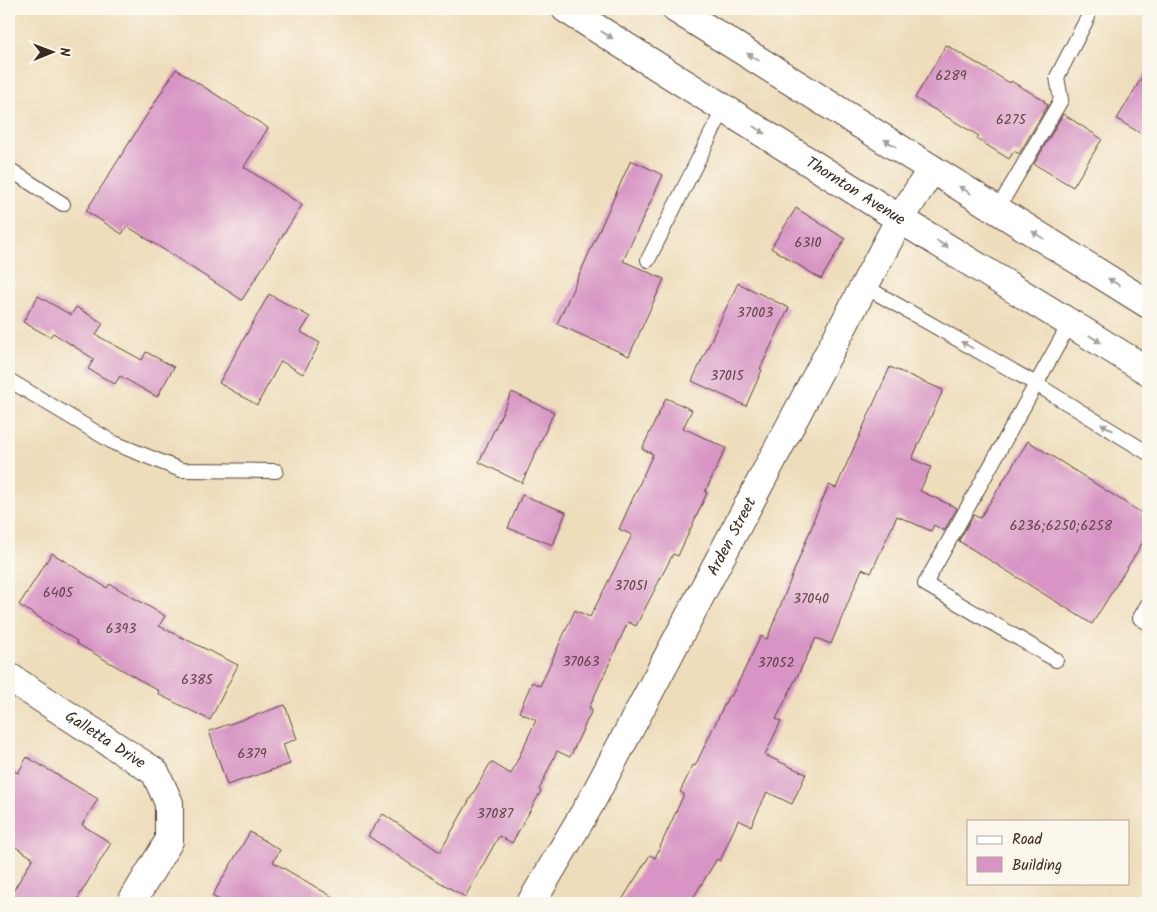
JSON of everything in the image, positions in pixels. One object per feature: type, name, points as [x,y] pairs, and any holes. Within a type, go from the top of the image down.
[{"type":"main road","name":"Thornton Avenue","points":[[566,9],[900,219],[1148,371]]},
{"type":"main road","points":[[676,9],[998,210],[1145,295]]},
{"type":"main road","name":"Arden Street","points":[[530,903],[591,802],[900,219],[932,169]]},
{"type":"main road","name":"Galletta Drive","points":[[9,678],[155,772],[169,803],[169,842],[132,903]]},
{"type":"lane","points":[[998,210],[1061,100],[1057,77],[1088,17]]},
{"type":"lane","points":[[648,260],[724,108]]},
{"type":"lane","points":[[9,169],[63,204]]},
{"type":"lane","points":[[864,286],[1036,384],[1148,452]]},
{"type":"lane","points":[[1056,660],[925,584],[1070,323]]},
{"type":"lane","points":[[9,380],[114,443],[181,470],[276,471]]},
{"type":"lane","points":[[1144,620],[1148,604]]},
{"type":"building","points":[[946,45],[1010,83],[1011,81],[1045,101],[1048,105],[1019,154],[1014,151],[1009,159],[977,139],[979,136],[915,98]]},
{"type":"building","points":[[1148,67],[1148,138],[1117,119]]},
{"type":"building","points":[[176,69],[268,128],[244,167],[302,205],[242,300],[127,226],[122,234],[86,211]]},
{"type":"building","points":[[1063,114],[1102,139],[1073,187],[1034,164]]},
{"type":"building","points":[[631,160],[663,175],[623,261],[664,279],[629,356],[557,324]]},
{"type":"building","points":[[796,208],[845,239],[821,279],[771,248]]},
{"type":"building","points":[[738,283],[789,308],[760,369],[762,370],[746,406],[692,381]]},
{"type":"building","points":[[269,294],[310,317],[301,332],[320,343],[303,374],[281,361],[257,405],[219,383]]},
{"type":"building","points":[[38,296],[71,315],[76,307],[103,323],[96,335],[142,360],[146,352],[174,367],[157,397],[120,376],[115,384],[88,369],[94,359],[53,333],[50,337],[23,322]]},
{"type":"building","points":[[890,367],[943,390],[912,459],[931,467],[920,491],[957,508],[944,531],[934,525],[931,531],[897,516],[871,573],[862,569],[831,644],[816,638],[776,719],[781,721],[765,755],[806,774],[792,804],[767,792],[751,826],[738,820],[720,861],[717,859],[690,903],[620,903],[650,855],[655,858],[684,794],[680,792],[693,765],[695,766],[729,695],[731,697],[761,636],[767,639],[829,485],[836,488]]},
{"type":"building","points":[[512,392],[554,412],[522,483],[479,462]]},
{"type":"building","points":[[666,398],[692,410],[683,428],[726,448],[678,556],[673,554],[636,626],[628,622],[589,708],[592,710],[570,757],[557,751],[539,790],[541,791],[512,843],[499,836],[465,897],[416,868],[368,836],[383,814],[440,852],[491,762],[511,774],[536,720],[519,712],[532,682],[540,686],[575,610],[590,617],[632,535],[619,529],[653,454],[642,449]]},
{"type":"building","points":[[1028,441],[1148,517],[1148,534],[1092,624],[959,541],[973,515],[980,518]]},
{"type":"building","points":[[522,495],[566,512],[553,545],[508,528]]},
{"type":"building","points":[[52,553],[107,588],[110,584],[165,616],[159,626],[238,665],[210,720],[158,694],[159,691],[76,643],[77,641],[19,605]]},
{"type":"building","points":[[285,705],[297,739],[283,744],[290,764],[227,785],[209,731]]},
{"type":"building","points":[[27,757],[98,799],[82,825],[111,843],[75,903],[9,903],[9,898],[33,858],[9,843],[9,768],[18,773]]},
{"type":"building","points":[[250,832],[280,850],[273,862],[343,903],[225,903],[212,896]]}]
